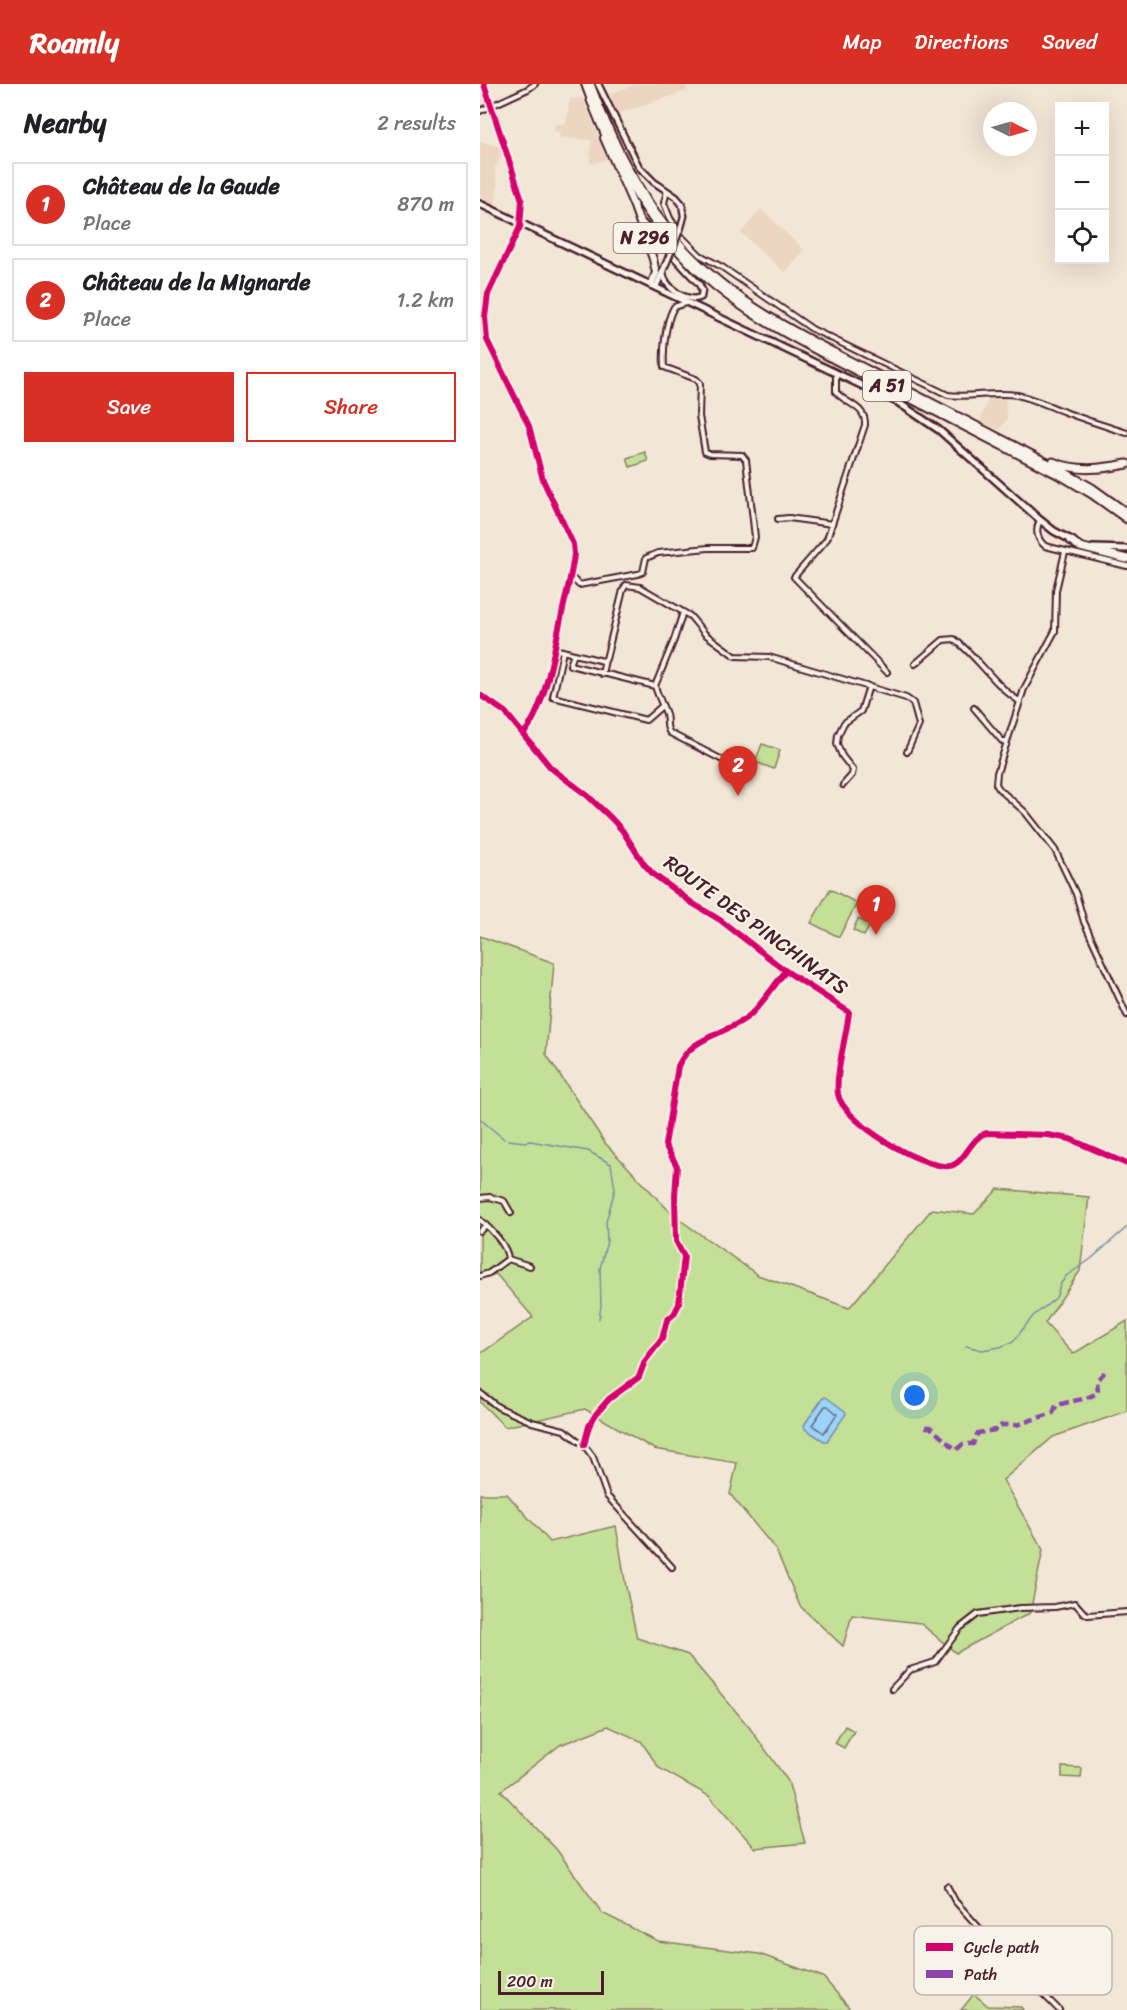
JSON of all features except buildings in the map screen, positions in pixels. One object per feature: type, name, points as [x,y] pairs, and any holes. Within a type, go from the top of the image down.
[{"type":"highway","name":"N 296","points":[[585,84],[611,156],[638,218],[655,268],[654,285]]},
{"type":"highway","name":"A 51","points":[[590,84],[610,134],[637,186],[672,235],[699,264],[740,298],[790,330],[1064,472],[1092,488],[1127,513]]},
{"type":"highway","name":"A 51","points":[[591,100],[611,150],[635,194],[675,247],[720,290],[789,336],[1065,478],[1127,519]]},
{"type":"highway","points":[[953,414],[1060,465],[1089,470],[1127,464]]},
{"type":"highway","points":[[1070,540],[1080,547],[1127,559]]},
{"type":"main road","points":[[480,204],[899,403],[924,418],[1040,520],[1070,540],[1095,548],[1127,549]]},
{"type":"main road","points":[[654,285],[712,314]]},
{"type":"street","points":[[484,84],[522,200],[521,223],[488,294],[485,329],[487,340],[529,426],[547,491],[573,544],[574,554],[554,649],[537,712],[523,734]]},
{"type":"street","points":[[480,111],[535,84]]},
{"type":"street","points":[[599,84],[636,161],[645,174],[678,199],[683,207],[684,216],[681,227],[663,272],[654,285]]},
{"type":"street","points":[[667,191],[664,200],[666,212],[689,245],[700,255],[722,267],[812,329],[948,395],[1000,393],[1016,395],[1127,433]]},
{"type":"street","points":[[638,218],[699,284],[702,290],[701,297],[693,299],[669,288],[664,281],[663,272]]},
{"type":"street","points":[[570,576],[579,585],[643,572],[646,558],[658,553],[722,548],[748,549],[754,544],[746,460],[742,455],[705,452],[699,416],[700,383],[696,379],[664,367],[670,314],[674,307],[687,303]]},
{"type":"street","points":[[836,373],[837,392],[861,410],[866,418],[860,444],[827,539],[821,549],[794,577],[887,672]]},
{"type":"street","points":[[778,519],[789,518],[832,524]]},
{"type":"street","points":[[1040,520],[1037,533],[1042,543],[1052,549],[1127,566]]},
{"type":"street","points":[[1065,552],[1056,590],[1054,636],[1031,673],[1019,701],[996,777],[996,784],[1035,823],[1056,850],[1076,894],[1083,922],[1127,1015]]},
{"type":"street","points":[[602,674],[623,590],[626,585],[640,587],[690,616],[705,634],[735,656],[769,657],[810,671],[896,694],[913,702],[919,725],[907,752]]},
{"type":"street","points":[[683,612],[655,687],[666,716],[667,730],[675,737],[740,769],[745,753]]},
{"type":"street","points":[[915,664],[943,640],[954,639],[973,654],[1011,696],[1019,701]]},
{"type":"street","points":[[554,649],[603,661],[606,659]]},
{"type":"street","points":[[563,651],[553,697],[646,720],[662,706]]},
{"type":"street","points":[[573,654],[570,665],[655,687]]},
{"type":"street","points":[[843,785],[852,776],[853,770],[842,756],[837,744],[838,735],[844,723],[861,711],[869,686]]},
{"type":"street","name":"ROUTE DES PINCHINATS","points":[[480,695],[505,712],[551,768],[588,796],[617,824],[653,874],[720,920],[786,971],[849,1012],[838,1083],[841,1102],[868,1129],[914,1157],[948,1167],[957,1163],[981,1135],[986,1133],[1048,1135],[1070,1139],[1127,1164]]},
{"type":"street","points":[[974,708],[1006,743]]},
{"type":"street","points":[[584,1445],[589,1426],[596,1414],[609,1399],[639,1377],[645,1361],[662,1339],[667,1320],[674,1314],[679,1304],[684,1256],[675,1241],[677,1166],[665,1145],[678,1066],[685,1055],[701,1041],[750,1014],[786,971]]},
{"type":"street","points":[[480,1198],[490,1197],[504,1201],[511,1214]]},
{"type":"street","points":[[480,1220],[508,1253],[508,1260]]},
{"type":"street","points":[[480,1231],[486,1225]]},
{"type":"street","points":[[480,1275],[489,1273],[508,1260],[530,1266]]},
{"type":"street","points":[[480,1393],[498,1407],[532,1422],[564,1430],[584,1445],[592,1457],[607,1496],[672,1567]]},
{"type":"street","points":[[892,1689],[910,1670],[935,1662],[942,1656],[949,1641],[960,1628],[978,1614],[1076,1603],[1088,1615],[1127,1612]]},
{"type":"street","points":[[946,1886],[955,1901],[978,1926]]},
{"type":"street","points":[[1044,1995],[1059,2010]]},
{"type":"shaded area","points":[[637,84],[686,84],[687,91],[617,114],[609,94]]},
{"type":"shaded area","points":[[583,98],[608,159],[590,164],[591,140],[559,138],[560,132],[554,131],[555,124],[566,124],[570,99]]},
{"type":"shaded area","points":[[480,142],[503,147],[504,151],[494,169],[498,185],[495,206],[480,196]]},
{"type":"shaded area","points":[[761,209],[804,250],[785,273],[741,233]]},
{"type":"shaded area","points":[[1005,399],[1007,419],[999,430],[980,421],[988,400]]},
{"type":"green space","points":[[645,452],[648,461],[630,467],[627,458]]},
{"type":"green space","points":[[762,744],[780,750],[774,769],[755,762]]},
{"type":"green space","points":[[830,889],[857,903],[839,937],[811,923]]},
{"type":"green space","points":[[858,919],[870,925],[864,936],[853,930]]},
{"type":"green space","points":[[480,936],[554,963],[546,1054],[605,1143],[673,1215],[758,1275],[849,1308],[932,1209],[974,1214],[998,1189],[1089,1197],[1080,1271],[1045,1323],[1073,1354],[1127,1321],[1127,1411],[1053,1437],[1003,1480],[1043,1550],[1030,1613],[956,1653],[920,1623],[852,1615],[843,1646],[800,1606],[776,1550],[730,1494],[737,1463],[654,1449],[585,1409],[505,1427],[480,1402],[480,1354],[533,1317],[496,1274],[480,1278]]},
{"type":"green space","points":[[480,1494],[507,1494],[550,1542],[616,1526],[637,1638],[688,1655],[749,1727],[788,1781],[805,1843],[755,1848],[709,1796],[659,1768],[641,1741],[608,1726],[560,1745],[501,1791],[557,1850],[602,1913],[658,1941],[759,1954],[823,1977],[851,2010],[480,2010]]},
{"type":"green space","points":[[845,1726],[854,1731],[844,1748],[835,1743]]},
{"type":"green space","points":[[1062,1767],[1082,1768],[1081,1778],[1062,1777]]},
{"type":"green space","points":[[975,1995],[988,2006],[1021,2007],[1023,2010],[961,2010]]},
{"type":"water","points":[[826,1397],[846,1414],[827,1441],[824,1441],[805,1429],[804,1425]]},
{"type":"waterway","points":[[480,1119],[504,1139]]},
{"type":"waterway","points":[[508,1140],[530,1141],[588,1151],[611,1164],[615,1189],[606,1222],[607,1241],[600,1269],[599,1319]]},
{"type":"waterway","points":[[966,1346],[982,1350],[1013,1342],[1033,1316],[1056,1298],[1066,1276],[1091,1259],[1127,1227]]},
{"type":"marked path","points":[[925,1427],[930,1427],[956,1450],[963,1444],[973,1444],[978,1433],[995,1430],[1002,1425],[1016,1425],[1053,1413],[1056,1406],[1094,1395],[1098,1392],[1097,1380],[1105,1372]]},
{"type":"cycle path","points":[[484,84],[522,200],[520,227],[488,294],[485,317],[487,340],[529,426],[543,480],[573,544],[574,554],[548,677],[538,709],[523,734]]},
{"type":"cycle path","points":[[480,695],[505,712],[551,768],[588,796],[611,818],[653,874],[692,903],[720,920],[786,971],[849,1012],[838,1076],[838,1094],[843,1105],[853,1117],[868,1129],[904,1152],[937,1165],[949,1166],[959,1161],[976,1140],[986,1133],[1048,1135],[1070,1139],[1127,1164]]},
{"type":"cycle path","points":[[584,1445],[589,1426],[596,1414],[609,1399],[639,1377],[645,1361],[662,1339],[667,1320],[674,1314],[679,1304],[684,1256],[676,1241],[677,1166],[665,1145],[678,1066],[692,1048],[750,1015],[786,971]]},
{"type":"place","name":"Château de la Mignarde","points":[[738,796]]},
{"type":"place","name":"Château de la Gaude","points":[[876,935]]}]
